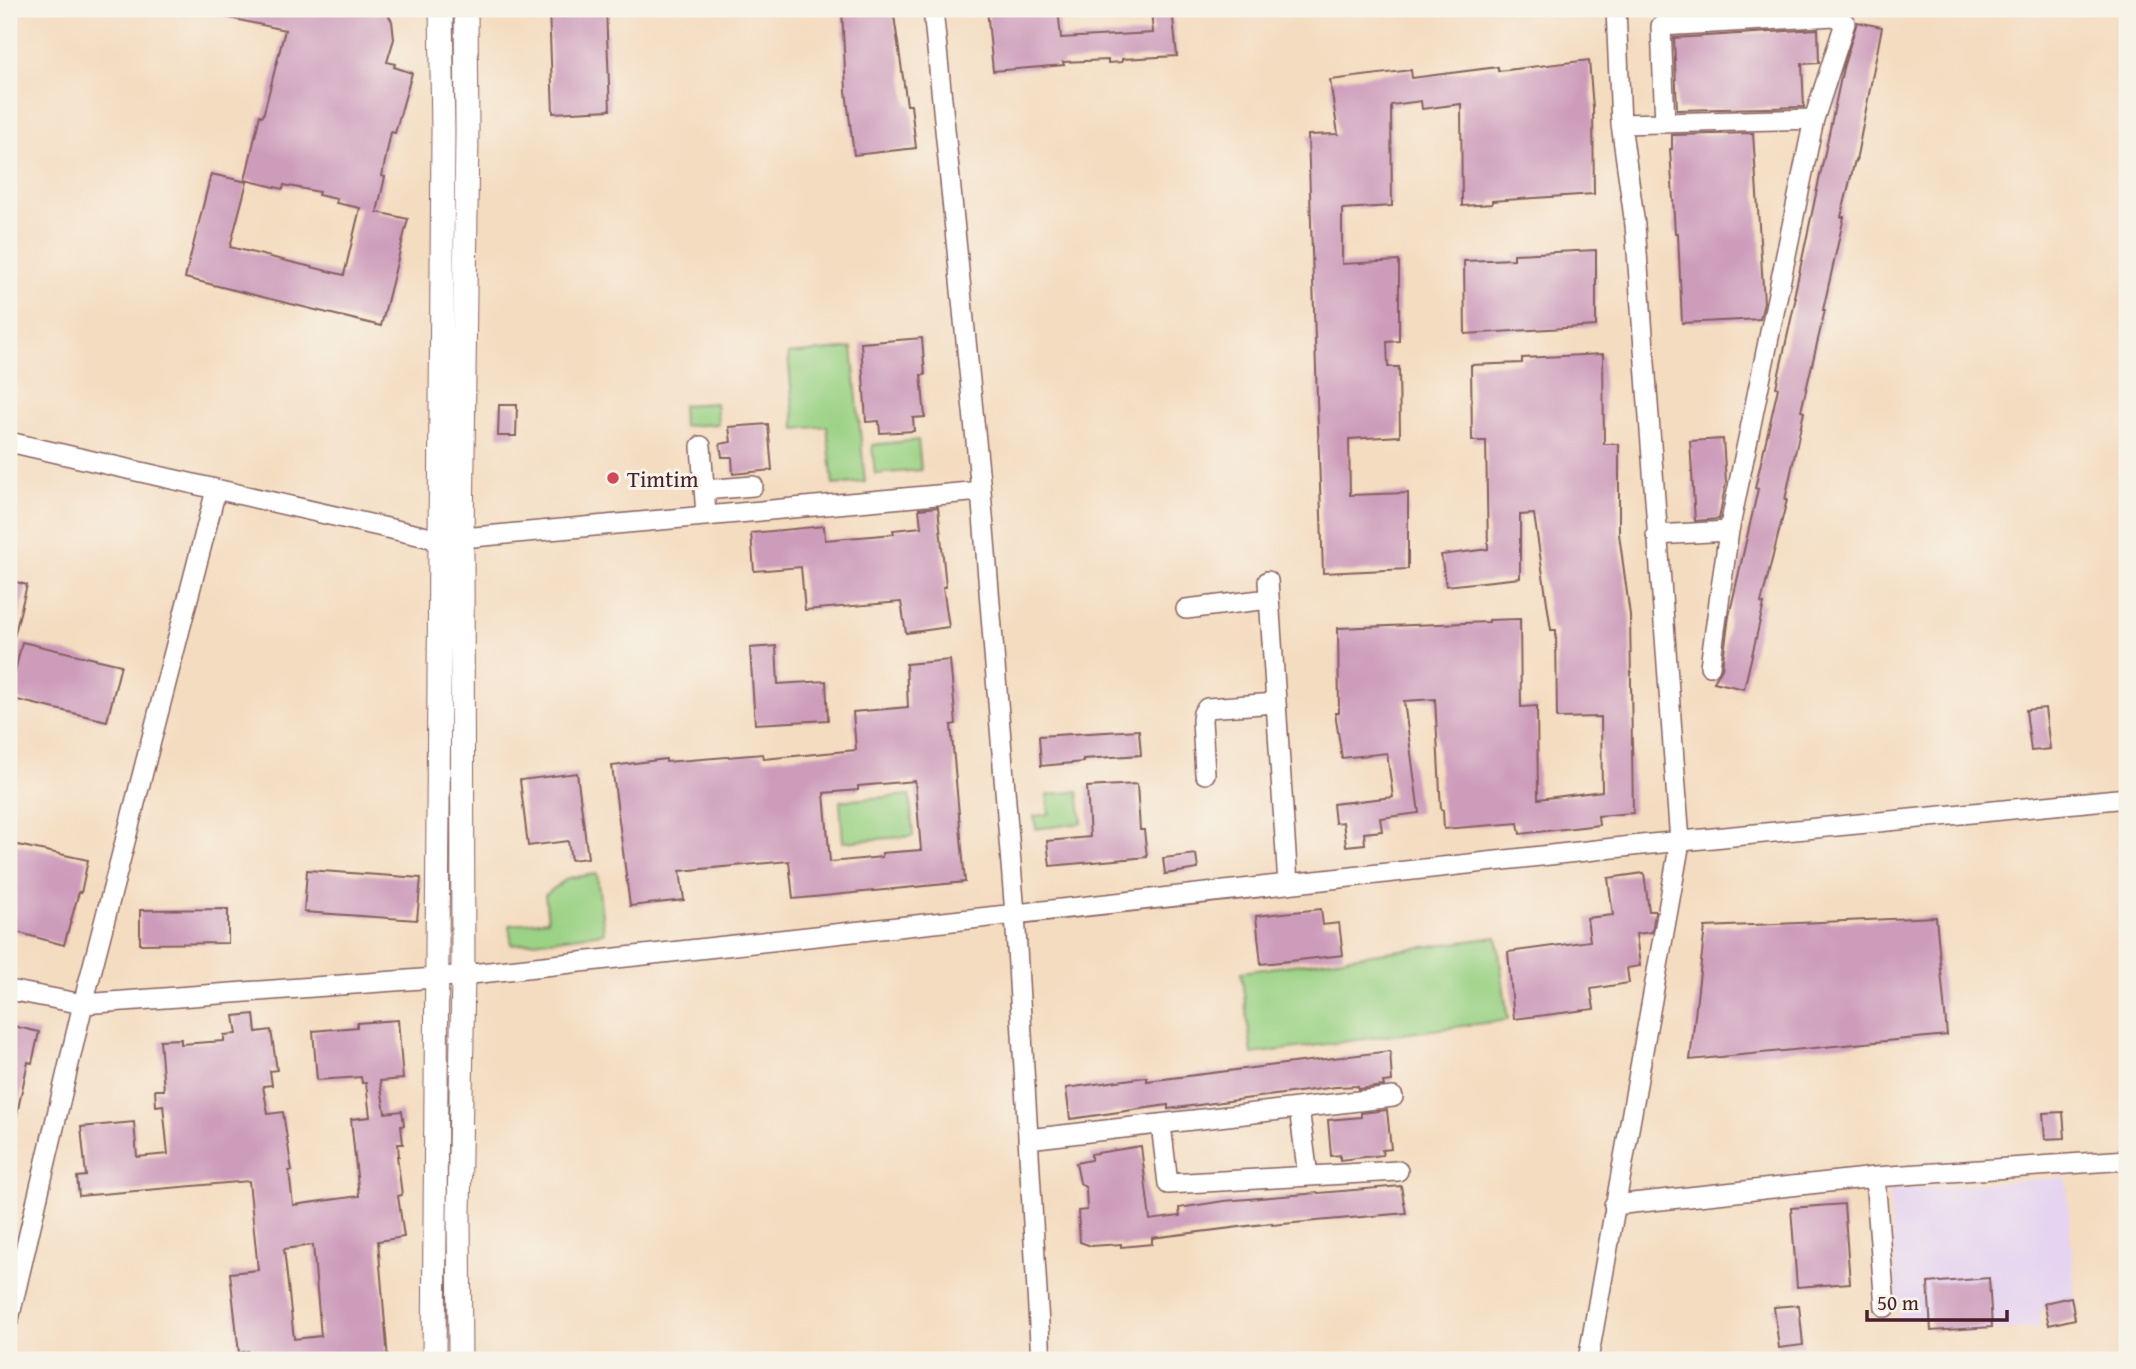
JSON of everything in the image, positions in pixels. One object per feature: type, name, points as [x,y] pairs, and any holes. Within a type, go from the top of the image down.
[{"type":"street","points":[[441,9],[463,975],[459,1214],[460,1360]]},
{"type":"street","points":[[433,1360],[435,978],[467,131],[466,9]]},
{"type":"street","points":[[933,9],[981,491],[1015,914],[1041,1360]]},
{"type":"street","points":[[1588,1360],[1680,842],[1634,225],[1621,124],[1616,9]]},
{"type":"street","points":[[1665,123],[1661,26],[1834,16],[1845,23],[1814,119],[1729,531],[1710,666]]},
{"type":"street","points":[[1621,124],[1814,119]]},
{"type":"street","points":[[9,442],[216,490],[451,539],[981,491]]},
{"type":"street","points":[[701,446],[706,516]]},
{"type":"street","points":[[704,490],[753,486]]},
{"type":"street","points":[[9,1319],[83,1004],[216,490]]},
{"type":"street","points":[[1656,535],[1729,531]]},
{"type":"street","points":[[1185,609],[1269,590],[1288,884]]},
{"type":"street","points":[[1205,774],[1202,720],[1207,708],[1276,702]]},
{"type":"street","points":[[9,990],[83,1004],[435,978],[1680,842],[2127,798]]},
{"type":"street","points":[[1028,1139],[1393,1097]]},
{"type":"street","points":[[1299,1108],[1308,1176]]},
{"type":"street","points":[[1161,1124],[1168,1184],[1398,1171]]},
{"type":"street","points":[[1614,1205],[1875,1177],[2127,1160]]},
{"type":"street","points":[[1875,1177],[1885,1307]]},
{"type":"shaded area","points":[[2066,1177],[2076,1307],[2040,1310],[2041,1327],[1959,1333],[1957,1317],[1899,1321],[1889,1190]]},
{"type":"green space","points":[[852,348],[865,482],[833,485],[827,426],[795,429],[788,354]]},
{"type":"green space","points":[[716,403],[718,424],[683,426],[682,405]]},
{"type":"green space","points":[[918,440],[921,470],[875,474],[872,445]]},
{"type":"green space","points":[[1078,791],[1082,823],[1036,829],[1034,816],[1049,814],[1047,795]]},
{"type":"green space","points":[[910,795],[913,836],[843,842],[840,801]]},
{"type":"green space","points":[[597,874],[604,933],[512,945],[509,925],[548,920],[545,895],[568,878]]},
{"type":"green space","points":[[1497,937],[1508,1020],[1252,1054],[1241,972]]},
{"type":"building","points":[[217,9],[384,9],[392,21],[394,39],[387,62],[412,73],[395,133],[391,132],[377,212],[408,219],[381,326],[185,278],[211,174],[247,182],[230,247],[344,275],[360,208],[336,203],[337,199],[318,195],[319,192],[284,185],[283,189],[245,180],[260,115],[263,116],[285,30],[216,15]]},
{"type":"building","points":[[549,9],[606,9],[610,110],[553,113]]},
{"type":"building","points":[[842,9],[893,9],[916,148],[854,155],[846,91]]},
{"type":"building","points":[[987,9],[1058,9],[1061,38],[1153,33],[1151,9],[1172,9],[1177,56],[1122,59],[1122,62],[1108,63],[1108,60],[1063,62],[1064,65],[993,71]]},
{"type":"building","points":[[1857,22],[1882,27],[1856,161],[1841,217],[1844,217],[1825,310],[1801,411],[1804,412],[1787,500],[1761,603],[1764,604],[1744,689],[1714,682],[1722,668],[1729,616],[1758,489],[1755,488],[1778,388],[1776,387],[1794,297],[1843,68]]},
{"type":"building","points":[[1818,29],[1819,63],[1802,64],[1804,107],[1677,110],[1674,38]]},
{"type":"building","points":[[1589,60],[1593,108],[1594,194],[1492,201],[1492,204],[1462,206],[1461,104],[1422,109],[1421,101],[1391,105],[1392,206],[1342,209],[1342,264],[1399,261],[1399,341],[1387,342],[1388,367],[1399,367],[1400,436],[1349,439],[1350,495],[1408,493],[1408,569],[1323,573],[1308,135],[1338,134],[1330,80],[1411,70],[1412,78],[1498,67],[1498,71]]},
{"type":"building","points":[[1753,133],[1764,302],[1760,319],[1682,323],[1678,233],[1675,233],[1670,149],[1672,135]]},
{"type":"building","points":[[1596,250],[1596,326],[1465,334],[1464,261],[1514,259],[1514,254]]},
{"type":"building","points":[[922,338],[925,375],[921,375],[925,417],[913,418],[914,431],[880,433],[879,421],[866,422],[861,343]]},
{"type":"building","points":[[1603,354],[1604,444],[1619,444],[1619,534],[1630,615],[1633,813],[1598,816],[1599,825],[1520,834],[1518,823],[1444,829],[1435,699],[1404,701],[1419,813],[1380,818],[1382,831],[1364,833],[1365,844],[1346,846],[1343,822],[1335,823],[1333,804],[1393,797],[1387,753],[1342,758],[1335,713],[1339,713],[1338,628],[1520,619],[1521,707],[1537,706],[1538,799],[1602,791],[1601,717],[1557,718],[1556,630],[1551,630],[1534,514],[1520,515],[1520,578],[1446,586],[1441,555],[1488,549],[1486,441],[1472,441],[1471,365],[1522,363],[1522,358]]},
{"type":"building","points":[[499,405],[517,405],[516,436],[498,436]]},
{"type":"building","points":[[768,424],[772,470],[733,474],[732,457],[722,457],[720,444],[731,442],[729,427]]},
{"type":"building","points":[[1723,439],[1726,482],[1719,519],[1695,521],[1690,441]]},
{"type":"building","points":[[938,507],[946,587],[943,587],[949,627],[906,633],[901,602],[805,610],[801,567],[754,571],[751,533],[824,526],[825,540],[894,534],[893,530],[921,527],[919,509]]},
{"type":"building","points":[[9,580],[27,585],[14,637],[9,636]]},
{"type":"building","points":[[22,642],[121,665],[107,721],[9,698]]},
{"type":"building","points":[[776,646],[778,684],[826,681],[828,720],[755,724],[750,648]]},
{"type":"building","points":[[950,660],[956,724],[951,725],[965,882],[793,899],[789,861],[680,871],[684,900],[630,906],[612,766],[666,759],[666,762],[763,754],[764,759],[856,750],[853,712],[908,707],[906,664]],"holes":[[[915,781],[921,850],[882,853],[882,857],[830,862],[824,793],[858,790],[858,786]]]},
{"type":"building","points":[[2045,708],[2050,749],[2031,751],[2026,710]]},
{"type":"building","points":[[1139,730],[1141,755],[1083,759],[1083,762],[1041,766],[1039,736]]},
{"type":"building","points":[[577,773],[588,858],[571,860],[568,841],[528,846],[520,780]]},
{"type":"building","points":[[1137,784],[1140,830],[1144,830],[1147,857],[1050,866],[1047,841],[1090,837],[1087,787]]},
{"type":"building","points":[[13,844],[88,860],[81,893],[79,892],[64,945],[9,930],[9,866]]},
{"type":"building","points":[[1196,854],[1198,869],[1165,874],[1163,858]]},
{"type":"building","points":[[307,870],[421,878],[417,920],[304,912]]},
{"type":"building","points":[[1644,873],[1649,911],[1655,913],[1652,932],[1636,934],[1640,966],[1627,968],[1629,983],[1591,989],[1594,1009],[1514,1019],[1508,952],[1590,941],[1587,918],[1613,915],[1608,878]]},
{"type":"building","points":[[228,909],[228,943],[140,944],[140,910]]},
{"type":"building","points":[[1321,909],[1323,925],[1339,923],[1343,955],[1261,964],[1256,916]]},
{"type":"building","points":[[1936,917],[1947,1035],[1690,1060],[1705,927]]},
{"type":"building","points":[[254,1014],[256,1032],[271,1030],[277,1070],[270,1071],[272,1085],[263,1086],[268,1114],[283,1112],[292,1171],[289,1171],[293,1205],[359,1196],[351,1119],[370,1117],[366,1083],[362,1083],[361,1077],[317,1080],[313,1031],[357,1027],[357,1023],[398,1020],[403,1079],[380,1081],[385,1113],[402,1111],[404,1125],[401,1126],[403,1144],[398,1144],[397,1156],[402,1195],[398,1196],[404,1237],[378,1241],[388,1360],[340,1360],[339,1353],[296,1357],[296,1360],[250,1360],[248,1351],[239,1353],[230,1273],[258,1270],[249,1181],[79,1196],[77,1177],[86,1176],[81,1127],[134,1122],[137,1157],[168,1154],[163,1105],[156,1106],[155,1090],[164,1090],[160,1040],[181,1039],[181,1044],[224,1041],[224,1035],[237,1034],[234,1016]],"holes":[[[313,1245],[321,1336],[294,1339],[284,1249]]]},
{"type":"building","points":[[9,1025],[39,1032],[32,1063],[28,1062],[15,1123],[9,1122]]},
{"type":"building","points":[[1390,1051],[1392,1081],[1383,1082],[1384,1086],[1358,1089],[1358,1086],[1336,1087],[1168,1109],[1168,1105],[1070,1119],[1066,1088],[1147,1077],[1147,1081]]},
{"type":"building","points":[[1387,1110],[1391,1149],[1382,1150],[1383,1155],[1340,1160],[1340,1155],[1331,1156],[1328,1120],[1361,1117],[1361,1113]]},
{"type":"building","points":[[2063,1112],[2065,1138],[2045,1139],[2043,1113]]},
{"type":"building","points":[[1141,1146],[1150,1220],[1180,1216],[1179,1208],[1224,1201],[1401,1186],[1406,1213],[1272,1223],[1152,1238],[1152,1244],[1121,1247],[1121,1244],[1091,1246],[1080,1242],[1078,1211],[1087,1210],[1086,1188],[1080,1183],[1076,1163],[1091,1160],[1091,1154]]},
{"type":"building","points":[[1844,1204],[1850,1283],[1797,1287],[1791,1208]]},
{"type":"building","points":[[1989,1278],[1992,1327],[1931,1331],[1928,1283]]},
{"type":"building","points":[[2071,1297],[2075,1319],[2049,1325],[2044,1303]]},
{"type":"building","points":[[1799,1305],[1803,1345],[1779,1348],[1774,1307]]},
{"type":"place","name":"Timtim","points":[[613,478]]}]
